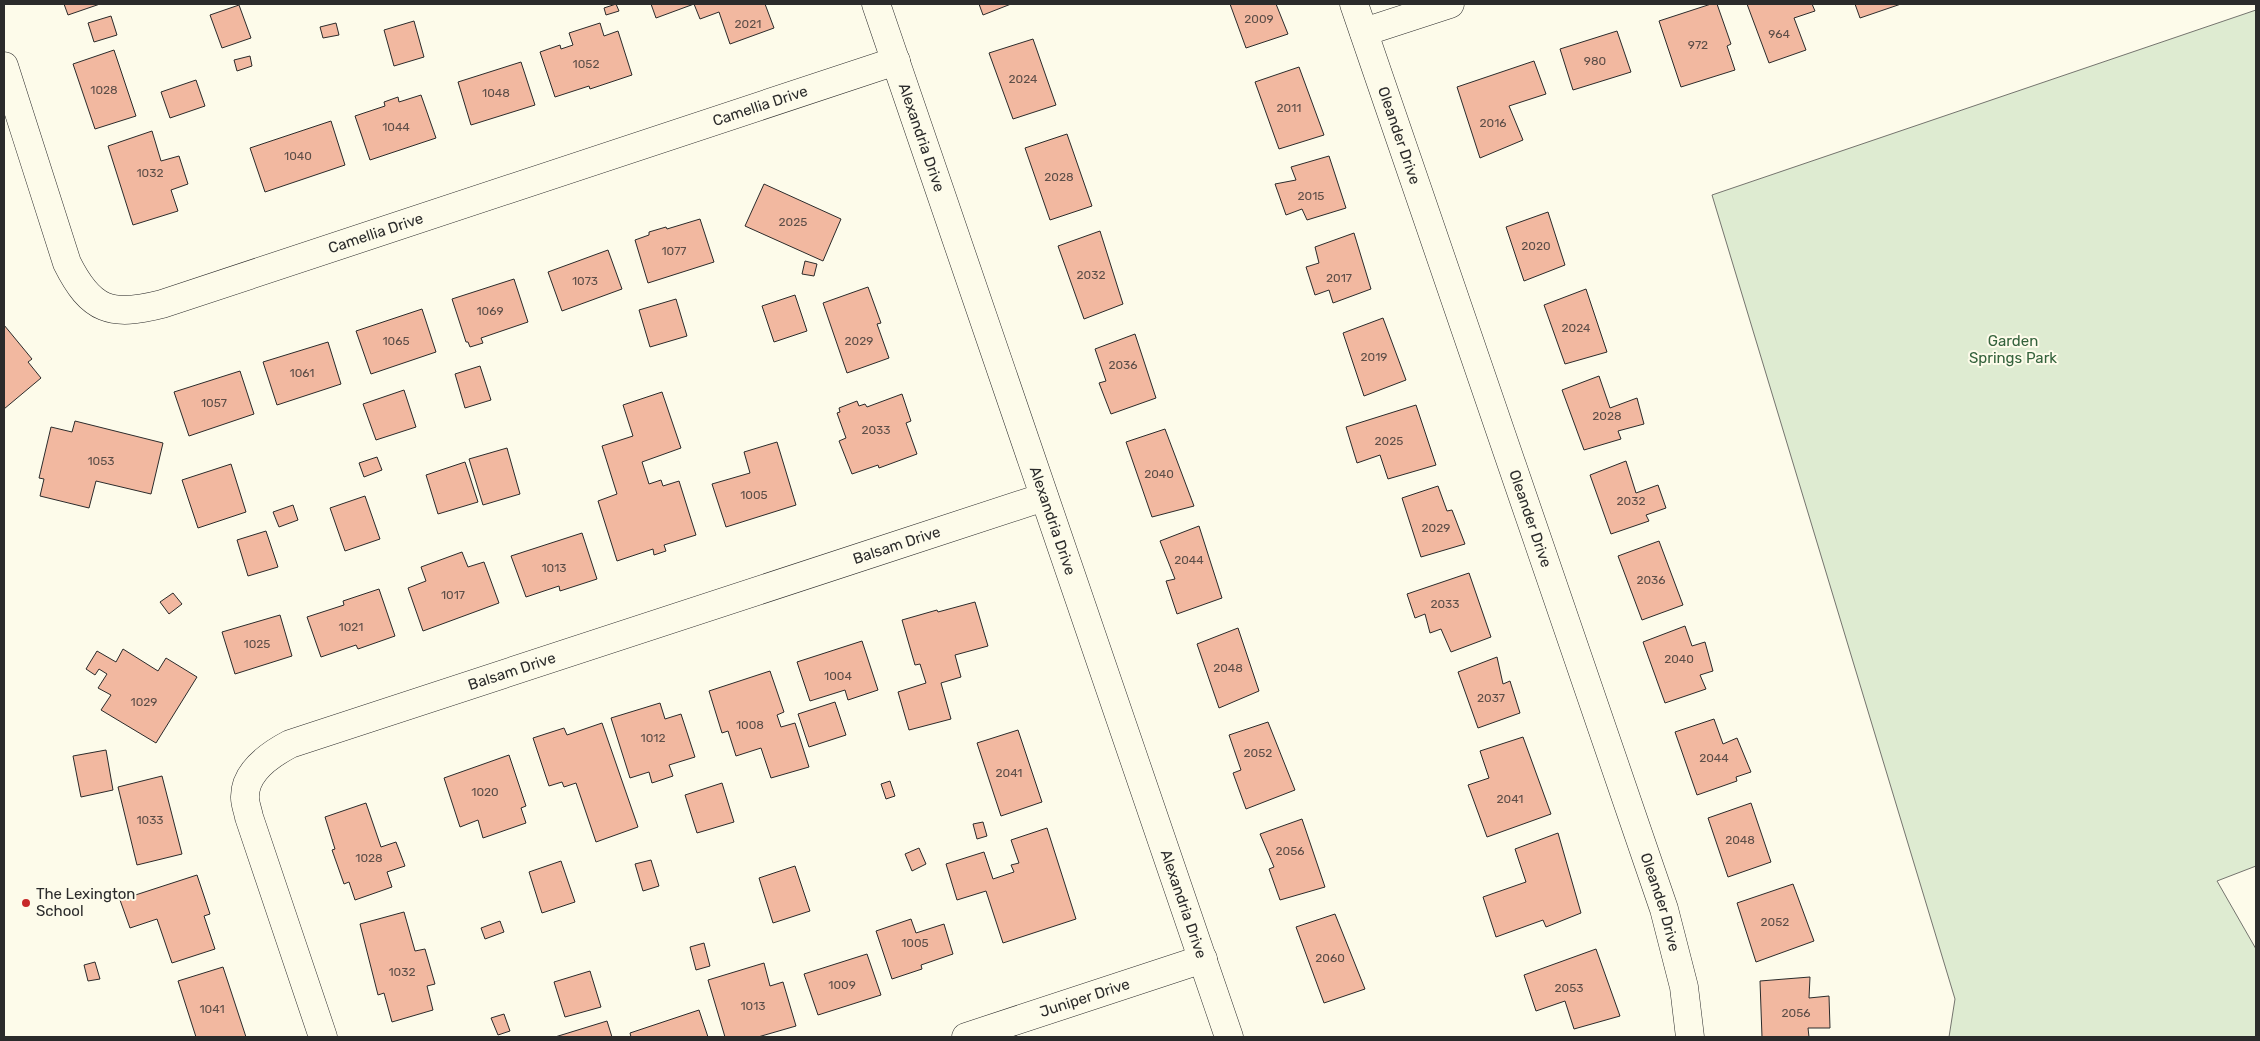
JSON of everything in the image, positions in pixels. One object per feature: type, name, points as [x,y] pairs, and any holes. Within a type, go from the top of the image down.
[{"type":"street","name":"Alexandria Drive","points":[[876,4],[1229,1037]]},
{"type":"street","name":"Oleander Drive","points":[[1354,4],[1664,909],[1684,987],[1690,1037]]},
{"type":"street","points":[[1364,32],[1450,4]]},
{"type":"street","name":"Camellia Drive","points":[[4,66],[70,269],[87,294],[105,308],[123,311],[162,304],[896,61]]},
{"type":"street","name":"Balsam Drive","points":[[323,1037],[249,817],[245,797],[249,781],[259,765],[274,753],[290,744],[1044,497]]},
{"type":"street","name":"Juniper Drive","points":[[966,1037],[1203,959]]},
{"type":"green space","name":"Garden Springs Park","points":[[2256,10],[2256,866],[2217,881],[2256,949],[2256,1037],[1949,1037],[1955,999],[1712,195]]},
{"type":"building","points":[[64,4],[100,4],[68,15]]},
{"type":"building","points":[[616,4],[619,11],[606,15],[604,8]]},
{"type":"building","points":[[651,4],[694,4],[656,18]]},
{"type":"building","points":[[694,4],[765,4],[774,28],[730,44],[719,12],[700,19]]},
{"type":"building","points":[[979,4],[1011,4],[983,15]]},
{"type":"building","points":[[1230,4],[1276,4],[1288,34],[1246,48]]},
{"type":"building","points":[[1711,4],[1717,4],[1731,44],[1727,46],[1735,70],[1681,87],[1659,21]]},
{"type":"building","points":[[1747,4],[1812,4],[1815,11],[1794,18],[1806,50],[1769,63]]},
{"type":"building","points":[[1855,4],[1901,4],[1860,18]]},
{"type":"building","points":[[239,5],[251,38],[222,48],[210,15]]},
{"type":"building","points":[[111,16],[117,35],[94,42],[88,23]]},
{"type":"building","points":[[414,21],[424,57],[394,66],[384,30]]},
{"type":"building","points":[[336,23],[339,35],[323,38],[320,27]]},
{"type":"building","points":[[600,23],[604,36],[618,31],[632,75],[590,89],[589,86],[555,97],[540,52],[560,45],[561,49],[573,45],[569,33]]},
{"type":"building","points":[[1617,31],[1631,72],[1573,90],[1560,49]]},
{"type":"building","points":[[1033,39],[1056,105],[1013,119],[989,53]]},
{"type":"building","points":[[114,50],[136,116],[95,129],[73,64]]},
{"type":"building","points":[[250,56],[252,66],[237,71],[234,60]]},
{"type":"building","points":[[1534,61],[1546,94],[1509,106],[1523,140],[1480,158],[1457,87]]},
{"type":"building","points":[[521,62],[535,105],[471,125],[458,82]]},
{"type":"building","points":[[1299,67],[1324,135],[1279,149],[1255,82]]},
{"type":"building","points":[[196,80],[205,106],[170,118],[161,92]]},
{"type":"building","points":[[421,95],[436,138],[370,160],[355,116],[385,106],[384,102],[398,97],[399,102]]},
{"type":"building","points":[[331,121],[345,165],[265,192],[250,148]]},
{"type":"building","points":[[152,131],[161,161],[179,156],[188,184],[171,190],[178,211],[133,225],[108,146]]},
{"type":"building","points":[[1067,134],[1092,206],[1050,220],[1025,148]]},
{"type":"building","points":[[1329,156],[1346,208],[1307,220],[1302,209],[1286,215],[1275,184],[1296,180],[1291,167]]},
{"type":"building","points":[[764,184],[841,219],[823,261],[745,226]]},
{"type":"building","points":[[1548,212],[1565,265],[1524,281],[1506,227]]},
{"type":"building","points":[[700,219],[714,262],[648,283],[635,240],[649,235],[649,232],[666,227],[667,229]]},
{"type":"building","points":[[1100,231],[1123,304],[1084,319],[1058,246]]},
{"type":"building","points":[[1354,233],[1371,289],[1333,303],[1329,290],[1315,295],[1306,267],[1319,263],[1315,247]]},
{"type":"building","points":[[608,250],[622,289],[562,311],[548,272]]},
{"type":"building","points":[[805,261],[817,264],[814,276],[802,274]]},
{"type":"building","points":[[514,279],[528,322],[481,338],[483,343],[470,347],[468,342],[466,342],[452,299]]},
{"type":"building","points":[[868,287],[881,323],[877,324],[889,358],[847,373],[823,303]]},
{"type":"building","points":[[1586,289],[1607,352],[1565,364],[1544,305]]},
{"type":"building","points":[[795,295],[807,331],[774,342],[762,306]]},
{"type":"building","points":[[676,299],[687,336],[650,347],[639,310]]},
{"type":"building","points":[[422,309],[436,352],[371,374],[356,331]]},
{"type":"building","points":[[1383,318],[1406,380],[1364,396],[1343,333]]},
{"type":"building","points":[[4,325],[32,359],[28,362],[41,378],[4,409]]},
{"type":"building","points":[[1135,334],[1156,398],[1111,414],[1099,383],[1106,381],[1095,349]]},
{"type":"building","points":[[328,342],[341,384],[277,405],[263,362]]},
{"type":"building","points":[[480,366],[491,400],[465,408],[455,374]]},
{"type":"building","points":[[240,371],[254,414],[189,436],[174,392]]},
{"type":"building","points":[[1599,376],[1610,408],[1637,398],[1644,424],[1618,431],[1621,439],[1584,450],[1562,390]]},
{"type":"building","points":[[404,390],[416,427],[376,440],[363,404]]},
{"type":"building","points":[[662,392],[681,448],[642,462],[649,484],[661,480],[663,486],[679,481],[696,535],[664,545],[666,551],[654,555],[653,549],[617,561],[598,501],[617,494],[602,446],[633,436],[623,405]]},
{"type":"building","points":[[902,394],[911,421],[906,423],[917,454],[879,468],[878,465],[852,474],[839,441],[846,438],[837,413],[840,412],[839,408],[857,401],[859,406],[865,404],[867,407]]},
{"type":"building","points":[[1416,405],[1436,465],[1388,479],[1380,455],[1357,463],[1346,427]]},
{"type":"building","points":[[75,421],[163,443],[151,494],[96,481],[89,508],[40,496],[44,479],[39,478],[51,427],[72,432]]},
{"type":"building","points":[[1165,429],[1194,506],[1152,517],[1126,442]]},
{"type":"building","points":[[777,442],[796,505],[726,527],[712,484],[750,473],[744,452]]},
{"type":"building","points":[[507,448],[520,494],[483,505],[469,459]]},
{"type":"building","points":[[377,457],[382,470],[364,477],[359,463]]},
{"type":"building","points":[[1626,461],[1636,493],[1658,485],[1666,508],[1646,515],[1649,521],[1611,534],[1590,475]]},
{"type":"building","points":[[465,462],[478,502],[438,514],[426,475]]},
{"type":"building","points":[[231,464],[246,512],[198,528],[182,480]]},
{"type":"building","points":[[1438,486],[1447,511],[1452,510],[1465,544],[1421,557],[1402,498]]},
{"type":"building","points":[[365,496],[380,539],[345,551],[330,508]]},
{"type":"building","points":[[293,505],[298,520],[279,527],[273,512]]},
{"type":"building","points":[[1199,526],[1222,598],[1177,614],[1166,581],[1175,579],[1160,541]]},
{"type":"building","points":[[266,531],[278,567],[248,576],[237,540]]},
{"type":"building","points":[[582,533],[597,579],[560,591],[559,586],[526,597],[511,556]]},
{"type":"building","points":[[1659,541],[1683,605],[1642,620],[1618,556]]},
{"type":"building","points":[[462,552],[468,567],[484,562],[499,603],[423,631],[408,588],[426,581],[421,567]]},
{"type":"building","points":[[1469,573],[1491,637],[1451,652],[1441,629],[1430,633],[1425,614],[1415,618],[1407,594]]},
{"type":"building","points":[[379,589],[395,636],[358,649],[356,645],[321,657],[307,617],[344,605],[343,601]]},
{"type":"building","points":[[173,593],[182,604],[169,614],[160,602]]},
{"type":"building","points":[[975,602],[988,646],[955,655],[961,677],[941,683],[951,719],[909,730],[898,692],[926,683],[920,664],[915,665],[902,620]]},
{"type":"building","points":[[280,615],[292,656],[235,674],[222,632]]},
{"type":"building","points":[[1685,626],[1692,646],[1705,642],[1713,671],[1700,675],[1706,689],[1665,703],[1643,642]]},
{"type":"building","points":[[1238,628],[1259,691],[1219,708],[1197,644]]},
{"type":"building","points":[[862,641],[878,690],[848,700],[845,690],[810,701],[797,662]]},
{"type":"building","points":[[123,649],[158,671],[166,658],[197,677],[156,743],[101,710],[111,695],[98,688],[107,674],[99,669],[95,675],[86,669],[97,651],[116,662]]},
{"type":"building","points":[[1497,657],[1503,684],[1510,681],[1520,713],[1478,728],[1458,672]]},
{"type":"building","points":[[770,671],[784,712],[777,715],[781,727],[795,723],[809,767],[771,778],[761,748],[736,756],[728,731],[722,733],[709,691]]},
{"type":"building","points":[[835,702],[846,735],[809,747],[798,714]]},
{"type":"building","points":[[660,703],[665,719],[681,714],[695,757],[669,765],[673,776],[652,783],[649,772],[630,778],[611,718]]},
{"type":"building","points":[[1714,719],[1723,744],[1737,738],[1751,772],[1736,777],[1737,781],[1697,795],[1675,732]]},
{"type":"building","points":[[1268,722],[1295,790],[1246,809],[1233,773],[1241,770],[1229,735]]},
{"type":"building","points":[[602,723],[638,827],[596,842],[576,783],[564,787],[562,782],[549,786],[533,738],[564,728],[567,735]]},
{"type":"building","points":[[1018,730],[1042,802],[1001,816],[977,743]]},
{"type":"building","points":[[1523,737],[1551,814],[1487,837],[1468,785],[1489,778],[1480,751]]},
{"type":"building","points":[[106,750],[113,790],[81,797],[73,756]]},
{"type":"building","points":[[509,755],[526,806],[521,808],[526,823],[483,838],[478,820],[460,827],[444,778]]},
{"type":"building","points":[[162,776],[182,854],[137,865],[118,787]]},
{"type":"building","points":[[890,781],[895,796],[886,799],[881,784]]},
{"type":"building","points":[[722,783],[734,822],[697,833],[685,795]]},
{"type":"building","points":[[366,803],[381,847],[396,842],[405,866],[387,872],[392,887],[355,900],[349,882],[344,884],[332,850],[335,849],[325,817]]},
{"type":"building","points":[[1751,803],[1771,862],[1728,877],[1708,818]]},
{"type":"building","points":[[1302,819],[1325,887],[1280,900],[1269,869],[1274,867],[1260,834]]},
{"type":"building","points":[[983,822],[987,836],[977,839],[973,824]]},
{"type":"building","points":[[1047,828],[1076,919],[1003,943],[986,891],[957,900],[946,864],[984,852],[993,879],[1014,872],[1011,865],[1019,863],[1011,840]]},
{"type":"building","points":[[1558,833],[1581,913],[1546,927],[1543,920],[1496,937],[1483,897],[1526,882],[1515,849]]},
{"type":"building","points":[[919,848],[926,864],[912,871],[905,854]]},
{"type":"building","points":[[651,860],[659,886],[643,891],[635,864]]},
{"type":"building","points":[[561,861],[575,902],[542,913],[529,872]]},
{"type":"building","points":[[795,866],[810,911],[773,923],[759,878]]},
{"type":"building","points":[[197,875],[210,914],[204,916],[215,949],[172,963],[157,919],[130,928],[120,900]]},
{"type":"building","points":[[1793,884],[1814,941],[1756,962],[1737,903]]},
{"type":"building","points":[[404,912],[415,951],[425,949],[435,984],[427,986],[433,1010],[392,1022],[384,993],[378,995],[360,924]]},
{"type":"building","points":[[1335,914],[1365,989],[1324,1003],[1296,927]]},
{"type":"building","points":[[911,919],[916,933],[944,924],[953,954],[921,965],[922,969],[892,979],[876,931]]},
{"type":"building","points":[[500,921],[504,932],[485,939],[481,928]]},
{"type":"building","points":[[704,943],[710,966],[696,970],[690,947]]},
{"type":"building","points":[[1596,949],[1620,1016],[1574,1029],[1565,1001],[1536,1011],[1524,975]]},
{"type":"building","points":[[867,954],[881,995],[818,1015],[804,974]]},
{"type":"building","points":[[95,962],[100,979],[88,981],[84,965]]},
{"type":"building","points":[[764,963],[770,986],[783,982],[796,1026],[758,1037],[725,1037],[708,980]]},
{"type":"building","points":[[223,967],[246,1037],[196,1037],[178,981]]},
{"type":"building","points":[[590,971],[601,1007],[565,1017],[554,982]]},
{"type":"building","points":[[1810,977],[1809,998],[1829,996],[1830,1028],[1808,1028],[1809,1037],[1762,1037],[1760,981]]},
{"type":"building","points":[[699,1010],[708,1037],[631,1037],[630,1033]]},
{"type":"building","points":[[504,1014],[510,1031],[498,1035],[491,1018]]},
{"type":"building","points":[[607,1021],[612,1037],[555,1037]]},
{"type":"place","name":"The Lexington School","points":[[26,903]]}]
